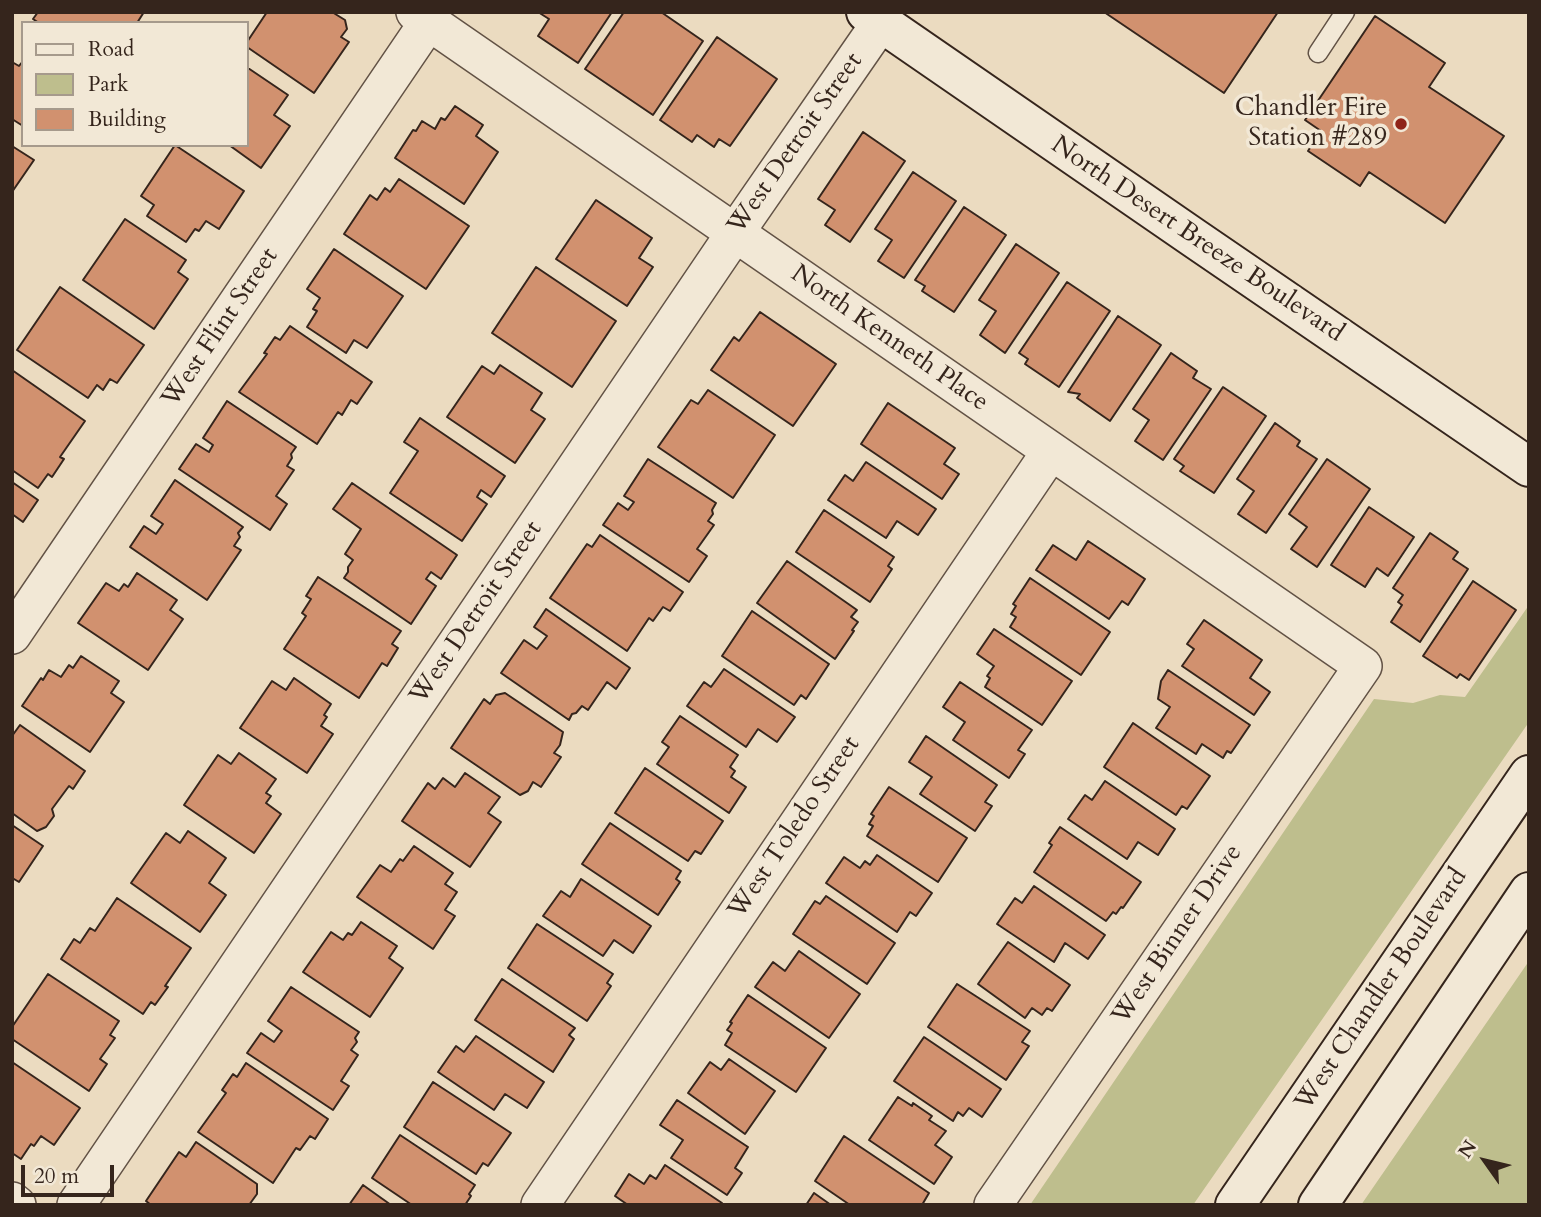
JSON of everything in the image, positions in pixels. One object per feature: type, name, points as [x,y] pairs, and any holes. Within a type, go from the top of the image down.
[{"type":"main road","name":"North Desert Breeze Boulevard","points":[[878,16],[1194,239],[1529,467]]},
{"type":"main road","name":"West Chandler Boulevard","points":[[1235,1205],[1529,775]]},
{"type":"main road","points":[[1318,1205],[1529,892]]},
{"type":"street","name":"West Detroit Street","points":[[76,1205],[735,233],[878,16]]},
{"type":"street","name":"North Kenneth Place","points":[[422,17],[1363,666]]},
{"type":"street","name":"West Flint Street","points":[[12,635],[422,17]]},
{"type":"street","name":"West Toledo Street","points":[[540,1205],[1051,451]]},
{"type":"street","name":"West Binner Drive","points":[[993,1205],[1363,666]]},
{"type":"street","points":[[12,1201],[17,1205]]},
{"type":"lane","points":[[1318,53],[1345,12]]},
{"type":"green space","points":[[1529,605],[1529,722],[1193,1205],[1030,1205],[1374,699],[1413,703],[1440,695],[1465,697]]},
{"type":"green space","points":[[1529,961],[1529,1205],[1361,1205]]},
{"type":"building","points":[[38,12],[144,12],[138,21],[33,19]]},
{"type":"building","points":[[267,12],[332,12],[345,20],[347,29],[341,37],[349,42],[314,93],[248,48],[248,40]]},
{"type":"building","points":[[538,12],[612,12],[578,63],[538,36],[549,19]]},
{"type":"building","points":[[624,12],[661,12],[703,41],[653,115],[585,69]]},
{"type":"building","points":[[1104,12],[1278,12],[1224,93]]},
{"type":"building","points":[[1375,16],[1445,63],[1429,87],[1504,136],[1445,223],[1369,172],[1360,186],[1308,151],[1321,131],[1305,120]]},
{"type":"building","points":[[717,37],[777,79],[730,146],[719,139],[714,147],[697,135],[692,142],[660,120]]},
{"type":"building","points":[[12,62],[19,66],[21,64],[21,125],[12,119]]},
{"type":"building","points":[[248,68],[288,95],[274,115],[290,126],[261,168],[232,147],[248,147]]},
{"type":"building","points":[[455,106],[483,125],[476,136],[498,152],[464,204],[395,158],[422,121],[435,129],[441,118],[445,120]]},
{"type":"building","points":[[863,132],[905,161],[850,242],[825,225],[835,210],[818,199]]},
{"type":"building","points":[[12,146],[34,160],[12,192]]},
{"type":"building","points":[[174,147],[178,147],[244,191],[219,229],[206,221],[199,231],[195,229],[186,242],[147,216],[154,205],[141,196]]},
{"type":"building","points":[[913,172],[956,201],[904,278],[878,261],[892,240],[875,229]]},
{"type":"building","points":[[399,179],[469,226],[426,289],[344,234],[370,195],[377,200],[385,188],[390,192]]},
{"type":"building","points":[[596,200],[652,238],[639,258],[653,267],[627,306],[556,259]]},
{"type":"building","points":[[964,207],[1006,235],[954,312],[922,291],[925,286],[915,280]]},
{"type":"building","points":[[125,219],[186,260],[178,272],[188,279],[154,329],[83,280]]},
{"type":"building","points":[[1016,244],[1059,273],[1005,353],[980,335],[996,311],[979,300]]},
{"type":"building","points":[[334,249],[403,296],[367,348],[354,340],[346,353],[307,327],[317,311],[313,309],[320,298],[307,289]]},
{"type":"building","points":[[536,267],[616,321],[572,387],[492,333]]},
{"type":"building","points":[[1067,282],[1110,311],[1059,387],[1025,364],[1028,359],[1019,353]]},
{"type":"building","points":[[60,287],[144,345],[117,383],[110,379],[103,390],[97,385],[88,398],[17,350]]},
{"type":"building","points":[[760,312],[836,364],[793,426],[711,370],[734,337],[739,341]]},
{"type":"building","points":[[1118,316],[1161,345],[1110,421],[1077,398],[1080,394],[1068,392]]},
{"type":"building","points":[[290,326],[372,382],[357,404],[351,400],[342,415],[338,412],[317,444],[239,392],[267,354],[264,353],[275,337],[280,340]]},
{"type":"building","points":[[1171,353],[1197,371],[1193,378],[1211,389],[1163,460],[1135,441],[1149,420],[1133,409]]},
{"type":"building","points":[[500,365],[542,393],[531,410],[545,419],[515,463],[447,417],[482,366],[494,374]]},
{"type":"building","points":[[12,370],[85,421],[60,457],[64,459],[52,477],[48,474],[38,488],[12,470]]},
{"type":"building","points":[[1223,387],[1266,416],[1214,493],[1180,471],[1184,466],[1174,459]]},
{"type":"building","points":[[708,390],[775,435],[733,498],[658,447],[691,400],[698,404]]},
{"type":"building","points":[[227,401],[296,447],[287,466],[294,470],[276,496],[287,504],[270,530],[179,469],[196,444],[209,452],[213,445],[203,438]]},
{"type":"building","points":[[888,403],[955,448],[944,464],[959,474],[942,499],[861,444]]},
{"type":"building","points":[[420,418],[505,476],[491,497],[481,490],[477,497],[487,504],[462,541],[390,493],[418,451],[404,442]]},
{"type":"building","points":[[1275,423],[1300,441],[1297,446],[1317,459],[1266,533],[1238,514],[1254,491],[1237,479]]},
{"type":"building","points":[[648,459],[716,503],[708,521],[714,525],[697,549],[707,556],[689,582],[603,525],[618,503],[628,510],[634,502],[624,496]]},
{"type":"building","points":[[1327,459],[1370,489],[1317,567],[1291,549],[1307,527],[1289,514]]},
{"type":"building","points":[[866,462],[936,509],[918,535],[897,521],[886,538],[828,500],[845,475],[853,481]]},
{"type":"building","points":[[175,480],[243,527],[234,546],[241,550],[207,600],[130,547],[144,526],[156,534],[163,524],[151,516]]},
{"type":"building","points":[[12,482],[38,500],[23,522],[12,514]]},
{"type":"building","points":[[352,483],[457,555],[441,579],[431,572],[426,579],[436,586],[411,624],[344,578],[353,560],[345,554],[361,529],[333,509]]},
{"type":"building","points":[[1369,507],[1414,537],[1388,576],[1377,568],[1365,587],[1331,565]]},
{"type":"building","points":[[824,510],[894,557],[888,566],[892,569],[870,602],[796,552]]},
{"type":"building","points":[[1430,533],[1458,552],[1453,559],[1468,569],[1420,642],[1391,622],[1402,605],[1398,602],[1403,595],[1393,588]]},
{"type":"building","points":[[600,535],[683,592],[670,611],[663,607],[653,621],[649,618],[627,651],[550,598],[587,544],[592,547]]},
{"type":"building","points":[[1088,541],[1145,579],[1128,605],[1122,601],[1109,619],[1036,570],[1053,545],[1076,560]]},
{"type":"building","points":[[787,561],[857,610],[851,617],[858,622],[852,630],[854,631],[835,659],[757,603]]},
{"type":"building","points":[[137,573],[177,600],[170,610],[183,619],[148,670],[78,623],[106,583],[119,591],[124,584],[128,587]]},
{"type":"building","points":[[318,577],[401,631],[392,644],[398,648],[387,666],[382,663],[359,698],[284,649],[306,616],[302,613],[311,599],[306,596]]},
{"type":"building","points":[[1030,578],[1110,632],[1081,675],[1010,627],[1016,617],[1011,614],[1016,606],[1013,604]]},
{"type":"building","points":[[1473,581],[1516,610],[1469,680],[1460,674],[1457,678],[1423,656]]},
{"type":"building","points":[[546,609],[630,668],[616,689],[607,682],[588,710],[582,706],[569,720],[501,673],[524,640],[537,649],[547,636],[534,627]]},
{"type":"building","points":[[752,611],[829,664],[806,699],[801,695],[794,705],[722,656]]},
{"type":"building","points":[[1204,620],[1262,660],[1250,678],[1270,692],[1254,715],[1182,666],[1194,649],[1187,644]]},
{"type":"building","points":[[994,629],[1072,681],[1042,725],[985,687],[990,678],[987,676],[994,666],[977,654]]},
{"type":"building","points":[[81,656],[119,681],[111,693],[124,702],[90,752],[22,706],[49,670],[61,677],[69,665],[73,668]]},
{"type":"building","points":[[724,669],[795,717],[777,742],[758,729],[746,747],[687,706],[704,682],[711,687]]},
{"type":"building","points":[[1168,670],[1250,725],[1231,753],[1227,751],[1223,758],[1202,744],[1196,754],[1156,728],[1170,707],[1158,699],[1161,681]]},
{"type":"building","points":[[294,678],[331,704],[321,726],[333,734],[307,773],[240,728],[272,681],[286,690]]},
{"type":"building","points":[[960,682],[1032,730],[1018,750],[1025,754],[1009,778],[953,740],[965,722],[943,707]]},
{"type":"building","points":[[505,693],[563,732],[560,745],[554,753],[561,757],[541,787],[533,782],[528,791],[520,795],[451,748],[484,699],[490,704],[496,695]]},
{"type":"building","points":[[680,716],[738,755],[730,767],[735,771],[731,777],[746,787],[729,813],[657,764],[669,747],[662,742]]},
{"type":"building","points":[[1133,723],[1210,776],[1187,809],[1182,806],[1176,815],[1104,767]]},
{"type":"building","points":[[20,725],[85,771],[73,789],[69,786],[52,809],[54,816],[46,827],[37,831],[12,813],[12,736]]},
{"type":"building","points":[[926,736],[997,785],[985,802],[992,806],[975,831],[920,794],[932,777],[909,762]]},
{"type":"building","points":[[239,753],[276,779],[266,793],[271,796],[266,803],[281,814],[254,853],[184,805],[218,755],[231,764]]},
{"type":"building","points":[[645,768],[723,821],[701,854],[695,851],[688,861],[615,813]]},
{"type":"building","points":[[465,773],[500,797],[488,813],[501,822],[470,867],[402,821],[428,783],[435,789],[443,778],[455,787]]},
{"type":"building","points":[[1105,781],[1175,829],[1158,855],[1138,842],[1127,859],[1068,819],[1085,795],[1092,800]]},
{"type":"building","points":[[889,787],[967,838],[938,882],[867,836],[873,826],[869,824],[874,816],[871,814]]},
{"type":"building","points":[[610,823],[681,871],[676,879],[680,882],[658,915],[582,864]]},
{"type":"building","points":[[12,825],[43,846],[19,882],[14,879],[12,881]]},
{"type":"building","points":[[1060,827],[1141,882],[1123,908],[1116,914],[1113,912],[1106,921],[1034,872]]},
{"type":"building","points":[[188,831],[226,858],[209,883],[226,895],[200,932],[131,883],[166,833],[180,843]]},
{"type":"building","points":[[414,846],[453,873],[445,884],[457,892],[445,910],[455,916],[433,949],[357,897],[380,865],[391,872]]},
{"type":"building","points":[[877,855],[932,893],[916,916],[910,912],[897,932],[826,883],[844,857],[860,868],[865,861],[870,865]]},
{"type":"building","points":[[581,879],[651,926],[633,953],[614,940],[603,956],[543,916],[561,891],[570,897]]},
{"type":"building","points":[[1034,886],[1105,935],[1088,959],[1065,943],[1054,962],[997,924],[1015,898],[1022,903]]},
{"type":"building","points":[[826,896],[895,943],[867,984],[793,934],[815,901],[820,904]]},
{"type":"building","points":[[117,898],[191,948],[155,1005],[151,1002],[143,1014],[61,959],[74,939],[80,943],[90,928],[95,931]]},
{"type":"building","points":[[361,922],[397,946],[389,958],[403,968],[370,1017],[303,972],[331,932],[343,940],[348,933],[352,935]]},
{"type":"building","points":[[537,924],[613,974],[607,983],[611,986],[587,1021],[508,968]]},
{"type":"building","points":[[1008,942],[1070,985],[1052,1011],[1047,1008],[1042,1015],[1032,1008],[1025,1018],[978,984]]},
{"type":"building","points":[[799,951],[860,994],[829,1038],[755,987],[773,962],[785,971]]},
{"type":"building","points":[[48,974],[119,1021],[110,1035],[115,1038],[100,1059],[107,1064],[89,1091],[12,1039],[12,1027]]},
{"type":"building","points":[[502,979],[575,1028],[569,1035],[574,1039],[553,1072],[475,1020]]},
{"type":"building","points":[[957,984],[1030,1031],[1022,1042],[1029,1046],[1006,1080],[928,1027]]},
{"type":"building","points":[[291,987],[359,1032],[355,1038],[357,1042],[351,1050],[358,1055],[341,1081],[349,1086],[333,1110],[247,1053],[261,1033],[274,1042],[282,1031],[268,1021]]},
{"type":"building","points":[[748,995],[826,1048],[796,1092],[725,1045],[732,1033],[727,1030],[732,1023],[730,1022]]},
{"type":"building","points":[[476,1036],[544,1082],[527,1108],[505,1094],[494,1110],[438,1072],[456,1046],[464,1052]]},
{"type":"building","points":[[924,1037],[1001,1089],[982,1117],[969,1108],[963,1116],[958,1112],[953,1121],[894,1081]]},
{"type":"building","points":[[729,1059],[775,1091],[745,1134],[688,1093],[710,1062],[721,1070]]},
{"type":"building","points":[[12,1062],[80,1108],[54,1145],[41,1136],[34,1146],[31,1144],[21,1159],[12,1153]]},
{"type":"building","points":[[246,1063],[328,1119],[315,1139],[310,1136],[300,1150],[296,1148],[273,1183],[198,1132],[226,1093],[222,1090],[233,1074],[237,1077]]},
{"type":"building","points":[[433,1082],[511,1133],[488,1166],[483,1163],[476,1174],[404,1127]]},
{"type":"building","points":[[898,1097],[932,1116],[929,1120],[946,1131],[935,1145],[952,1157],[934,1184],[869,1140]]},
{"type":"building","points":[[677,1100],[748,1147],[735,1168],[742,1173],[727,1195],[671,1158],[683,1140],[660,1125]]},
{"type":"building","points":[[400,1135],[475,1185],[465,1205],[412,1205],[372,1178]]},
{"type":"building","points":[[844,1136],[929,1193],[922,1205],[850,1205],[815,1181]]},
{"type":"building","points":[[196,1142],[257,1184],[257,1194],[249,1205],[151,1205],[146,1201],[179,1152],[186,1157]]},
{"type":"building","points":[[665,1165],[722,1203],[721,1205],[628,1205],[615,1196],[629,1174],[644,1184],[650,1175],[656,1179]]},
{"type":"building","points":[[363,1185],[391,1205],[349,1205]]},
{"type":"building","points":[[814,1193],[831,1205],[806,1205]]},
{"type":"place","name":"Chandler Fire Station #289","points":[[1401,124]]}]
